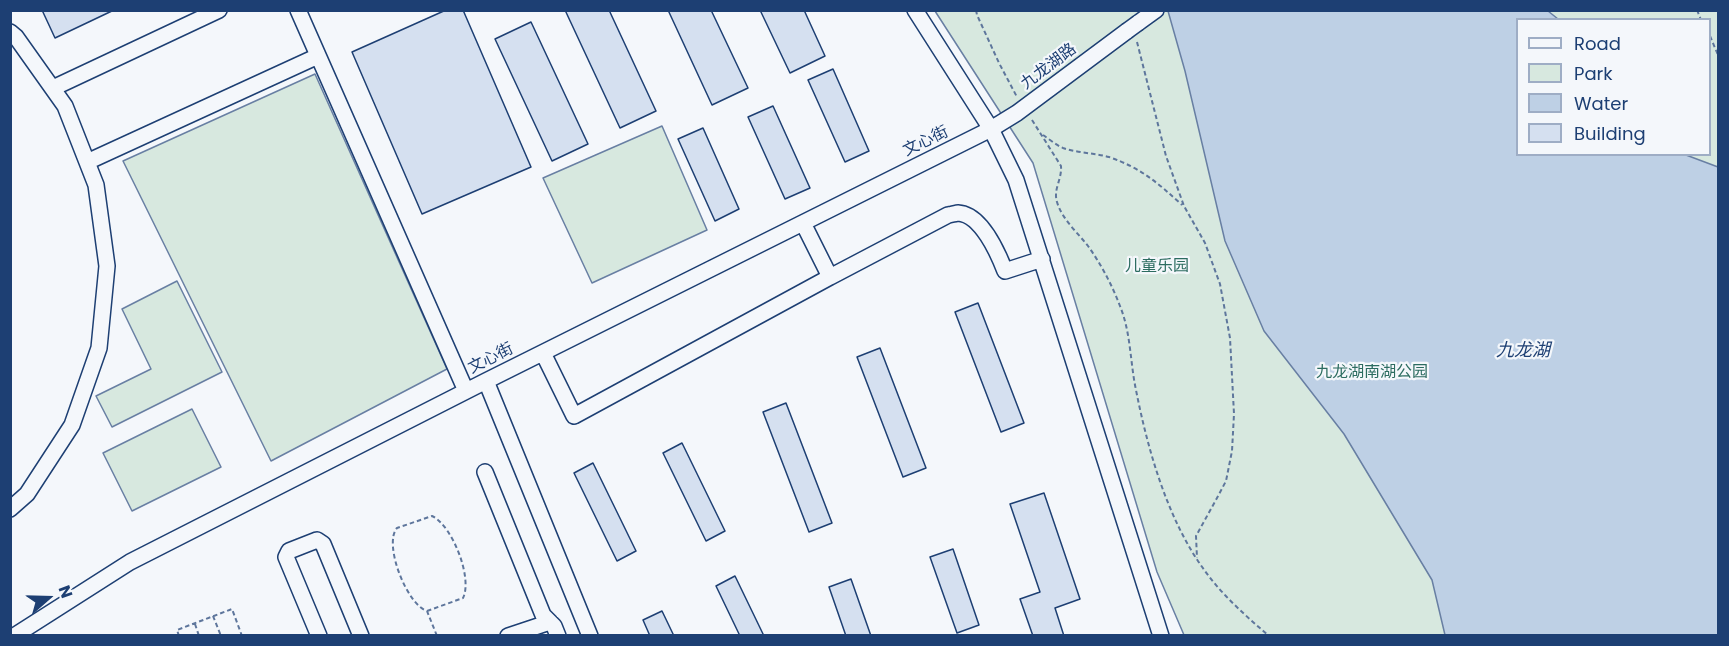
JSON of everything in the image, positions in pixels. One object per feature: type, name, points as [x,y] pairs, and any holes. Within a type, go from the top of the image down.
[{"type":"street","points":[[53,88],[219,10]]},
{"type":"street","points":[[298,10],[466,391]]},
{"type":"street","points":[[915,10],[992,129],[1016,180],[1161,636]]},
{"type":"street","name":"九龙湖路","points":[[992,129],[1134,32],[1156,10]]},
{"type":"street","points":[[10,32],[16,37],[65,106],[96,185],[107,266],[99,348],[72,425],[27,494],[10,510]]},
{"type":"street","points":[[87,162],[318,56]]},
{"type":"street","name":"文心街","points":[[14,636],[130,562],[466,391],[992,129]]},
{"type":"street","points":[[543,353],[574,416],[948,215],[958,213],[974,219],[986,233],[1005,271],[1042,259]]},
{"type":"street","points":[[803,223],[830,277]]},
{"type":"street","points":[[486,381],[590,636]]},
{"type":"street","points":[[485,472],[543,615],[554,629],[508,636]]},
{"type":"street","points":[[319,636],[286,557],[289,551],[317,540],[323,544],[361,636]]},
{"type":"path","points":[[976,10],[999,63],[1020,101]]},
{"type":"path","points":[[1134,32],[1166,156],[1185,208],[1205,243],[1220,284],[1230,338],[1234,414],[1232,451],[1226,481],[1196,536],[1197,559]]},
{"type":"path","points":[[1711,38],[1719,55]]},
{"type":"path","points":[[1030,117],[1060,166],[1061,175],[1056,200],[1070,226],[1100,266],[1121,308],[1127,329],[1136,390],[1158,472],[1178,526],[1205,571],[1225,596],[1269,636]]},
{"type":"path","points":[[1041,134],[1061,147],[1107,157],[1134,167],[1151,177],[1185,208]]},
{"type":"path","points":[[427,611],[463,598],[465,594],[462,566],[453,540],[446,527],[432,516],[397,528],[392,539],[399,573],[416,604],[427,611],[437,636]]},
{"type":"path","points":[[179,636],[177,630],[232,609],[242,636]]},
{"type":"path","points":[[213,616],[221,636]]},
{"type":"path","points":[[194,623],[199,636]]},
{"type":"green space","name":"九龙湖","points":[[935,11],[1718,11],[1718,635],[1184,635],[1157,572],[1033,163]]},
{"type":"green space","points":[[315,74],[447,369],[271,461],[123,161]]},
{"type":"green space","points":[[662,126],[707,230],[592,283],[543,178]]},
{"type":"green space","points":[[177,281],[222,372],[112,427],[96,396],[151,369],[122,309]]},
{"type":"green space","points":[[192,409],[221,467],[132,511],[103,453]]},
{"type":"water","name":"九龙湖","points":[[1168,11],[1548,11],[1557,18],[1516,18],[1516,156],[1689,156],[1718,167],[1718,635],[1445,635],[1432,580],[1344,434],[1264,331],[1225,241],[1185,71]]},
{"type":"building","points":[[42,10],[114,10],[55,38]]},
{"type":"building","points":[[446,10],[463,10],[531,167],[422,214],[352,52]]},
{"type":"building","points":[[565,10],[609,10],[656,111],[620,128]]},
{"type":"building","points":[[668,10],[711,10],[748,88],[712,105]]},
{"type":"building","points":[[760,10],[804,10],[825,56],[790,73]]},
{"type":"building","points":[[531,22],[588,144],[552,161],[495,39]]},
{"type":"building","points":[[833,69],[869,151],[845,162],[808,80]]},
{"type":"building","points":[[773,106],[810,188],[785,199],[748,117]]},
{"type":"building","points":[[703,128],[739,209],[715,221],[678,139]]},
{"type":"building","points":[[978,303],[1024,423],[1001,432],[955,312]]},
{"type":"building","points":[[880,348],[926,468],[903,477],[857,357]]},
{"type":"building","points":[[786,403],[832,523],[809,532],[763,412]]},
{"type":"building","points":[[682,443],[725,531],[706,541],[663,453]]},
{"type":"building","points":[[593,463],[636,551],[617,561],[574,473]]},
{"type":"building","points":[[1044,493],[1080,599],[1055,608],[1064,636],[1033,636],[1020,599],[1040,592],[1010,504]]},
{"type":"building","points":[[953,549],[979,625],[957,633],[930,557]]},
{"type":"building","points":[[735,576],[764,636],[740,636],[716,586]]},
{"type":"building","points":[[851,579],[871,636],[846,636],[829,587]]},
{"type":"building","points":[[662,611],[674,636],[650,636],[643,620]]},
{"type":"park label","name":"儿童乐园","points":[[1157,267]]},
{"type":"park label","name":"九龙湖南湖公园","points":[[1372,373]]}]
